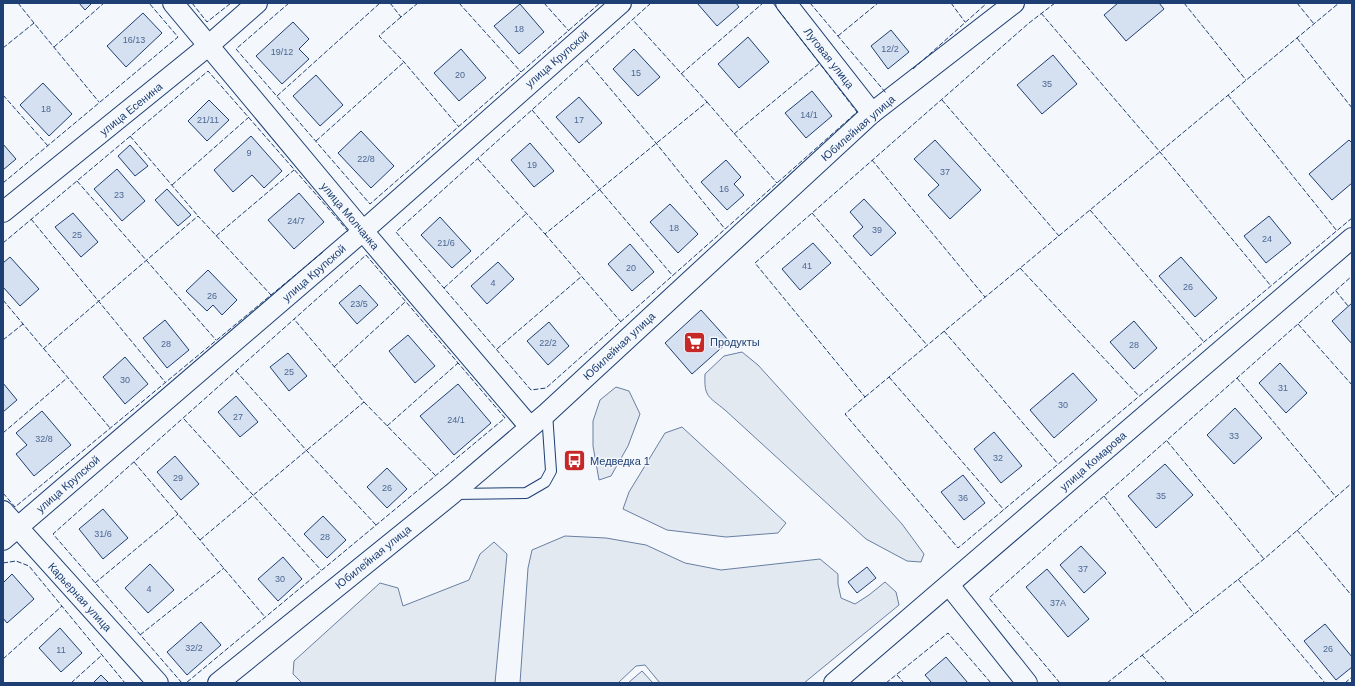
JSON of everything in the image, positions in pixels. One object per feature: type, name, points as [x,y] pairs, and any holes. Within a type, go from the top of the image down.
[{"type":"street","name":"улица Молчанка","points":[[173,3],[530,428]]},
{"type":"street","name":"улица Есенина","points":[[3,212],[208,46],[257,3]]},
{"type":"street","name":"улица Крупской","points":[[10,534],[363,231],[621,3]]},
{"type":"street","name":"Луговая улица","points":[[786,3],[872,113]]},
{"type":"street","name":"Юбилейная улица","points":[[218,683],[452,494],[530,428],[872,113],[1014,3]]},
{"type":"street","name":"улица Комарова","points":[[834,683],[1352,238]]},
{"type":"street","name":"Карьерная улица","points":[[3,511],[10,534],[158,683]]},
{"type":"street","points":[[949,585],[1027,683]]},
{"type":"lane","points":[[452,494],[526,493],[545,482],[551,471],[547,413]]},
{"type":"shaded area","points":[[742,352],[758,365],[902,524],[924,554],[921,562],[907,561],[866,539],[725,410],[711,399],[706,392],[705,374],[724,356]]},
{"type":"shaded area","points":[[616,387],[629,391],[640,414],[628,446],[611,476],[599,480],[593,446],[593,421],[600,400]]},
{"type":"shaded area","points":[[682,427],[786,523],[778,533],[726,537],[667,530],[623,509],[629,492],[665,433]]},
{"type":"shaded area","points":[[565,536],[606,538],[646,545],[685,563],[721,570],[820,559],[838,574],[838,584],[841,598],[855,604],[885,582],[896,592],[899,605],[804,683],[660,683],[645,665],[636,666],[618,683],[520,683],[528,568],[532,550]]},
{"type":"shaded area","points":[[494,542],[507,554],[495,683],[302,683],[293,674],[294,661],[380,583],[398,588],[403,606],[469,580],[480,554]]},
{"type":"shaded area","points":[[642,671],[653,683],[628,683]]},
{"type":"building","points":[[79,3],[92,3],[85,10]]},
{"type":"building","points":[[697,3],[736,3],[739,7],[717,26]]},
{"type":"building","points":[[1118,3],[1159,3],[1164,9],[1126,41],[1104,15]]},
{"type":"building","points":[[520,4],[544,32],[519,54],[494,26]]},
{"type":"building","points":[[143,13],[162,33],[126,67],[107,46]]},
{"type":"building","points":[[293,22],[309,39],[299,49],[309,59],[282,84],[256,56]]},
{"type":"building","points":[[891,30],[909,52],[888,69],[871,46]]},
{"type":"building","points":[[748,37],[769,62],[739,88],[718,64]]},
{"type":"building","points":[[461,49],[486,78],[459,101],[434,73]]},
{"type":"building","points":[[634,49],[660,77],[638,96],[613,69]]},
{"type":"building","points":[[1053,55],[1077,84],[1042,114],[1017,85]]},
{"type":"building","points":[[316,75],[343,105],[320,126],[293,96]]},
{"type":"building","points":[[43,83],[72,114],[49,136],[20,105]]},
{"type":"building","points":[[812,91],[832,116],[806,138],[785,113]]},
{"type":"building","points":[[579,97],[602,123],[579,143],[556,117]]},
{"type":"building","points":[[209,100],[229,120],[207,141],[188,121]]},
{"type":"building","points":[[361,131],[394,166],[371,188],[338,153]]},
{"type":"building","points":[[251,136],[282,171],[264,188],[252,175],[233,192],[214,170]]},
{"type":"building","points":[[935,140],[981,190],[950,219],[928,195],[939,185],[914,159]]},
{"type":"building","points":[[1349,140],[1352,143],[1352,183],[1332,200],[1309,174]]},
{"type":"building","points":[[530,143],[554,171],[534,187],[511,160]]},
{"type":"building","points":[[3,144],[16,159],[3,170]]},
{"type":"building","points":[[130,145],[148,166],[135,176],[118,156]]},
{"type":"building","points":[[726,160],[741,177],[734,184],[744,195],[727,210],[701,182]]},
{"type":"building","points":[[117,169],[145,201],[122,221],[94,189]]},
{"type":"building","points":[[167,189],[191,215],[178,226],[155,200]]},
{"type":"building","points":[[299,193],[324,222],[294,249],[268,220]]},
{"type":"building","points":[[864,199],[896,233],[871,256],[853,236],[863,227],[850,212]]},
{"type":"building","points":[[670,204],[698,234],[678,253],[650,222]]},
{"type":"building","points":[[73,213],[98,242],[81,257],[55,227]]},
{"type":"building","points":[[1269,216],[1291,243],[1266,263],[1244,236]]},
{"type":"building","points":[[440,217],[471,251],[452,268],[421,235]]},
{"type":"building","points":[[813,243],[831,263],[800,290],[782,269]]},
{"type":"building","points":[[630,244],[654,272],[632,291],[608,264]]},
{"type":"building","points":[[10,257],[39,289],[20,306],[3,287],[3,263]]},
{"type":"building","points":[[1181,257],[1217,298],[1195,317],[1159,276]]},
{"type":"building","points":[[498,262],[514,279],[487,304],[471,286]]},
{"type":"building","points":[[208,270],[237,300],[222,315],[213,305],[207,311],[186,291]]},
{"type":"building","points":[[360,285],[378,305],[357,324],[339,303]]},
{"type":"building","points":[[1352,303],[1352,344],[1332,321]]},
{"type":"building","points":[[701,310],[729,341],[692,374],[665,343]]},
{"type":"building","points":[[165,320],[189,350],[167,368],[143,338]]},
{"type":"building","points":[[1134,321],[1157,348],[1134,369],[1110,342]]},
{"type":"building","points":[[549,322],[569,346],[548,365],[527,341]]},
{"type":"building","points":[[408,335],[435,366],[415,383],[389,351]]},
{"type":"building","points":[[288,353],[307,376],[289,391],[270,367]]},
{"type":"building","points":[[125,357],[148,384],[125,404],[103,377]]},
{"type":"building","points":[[1280,363],[1307,393],[1286,413],[1259,383]]},
{"type":"building","points":[[1073,373],[1097,400],[1054,438],[1030,410]]},
{"type":"building","points":[[3,383],[17,400],[3,412]]},
{"type":"building","points":[[458,384],[491,423],[454,455],[420,416]]},
{"type":"building","points":[[236,396],[258,422],[240,437],[218,412]]},
{"type":"building","points":[[1235,408],[1262,438],[1234,464],[1207,435]]},
{"type":"building","points":[[42,411],[71,445],[34,476],[16,454],[27,445],[16,433]]},
{"type":"building","points":[[994,432],[1022,466],[1001,483],[974,449]]},
{"type":"building","points":[[175,456],[199,484],[181,500],[157,472]]},
{"type":"building","points":[[1165,464],[1193,495],[1156,528],[1128,496]]},
{"type":"building","points":[[387,468],[407,489],[387,508],[367,487]]},
{"type":"building","points":[[963,475],[985,503],[964,520],[941,492]]},
{"type":"building","points":[[103,509],[128,538],[103,559],[79,529]]},
{"type":"building","points":[[323,516],[346,540],[327,558],[304,534]]},
{"type":"building","points":[[1081,546],[1106,573],[1084,593],[1060,565]]},
{"type":"building","points":[[283,557],[302,579],[278,601],[258,579]]},
{"type":"building","points":[[150,564],[174,590],[148,613],[125,588]]},
{"type":"building","points":[[867,567],[876,578],[857,593],[848,582]]},
{"type":"building","points":[[1047,569],[1089,619],[1068,637],[1026,587]]},
{"type":"building","points":[[12,574],[34,599],[7,623],[3,618],[3,583]]},
{"type":"building","points":[[201,622],[221,645],[187,675],[167,652]]},
{"type":"building","points":[[1325,624],[1352,657],[1352,667],[1336,680],[1304,641]]},
{"type":"building","points":[[60,628],[82,653],[61,672],[39,648]]},
{"type":"building","points":[[946,657],[968,683],[932,683],[925,675]]},
{"type":"building","points":[[101,675],[109,683],[93,683]]},
{"type":"fence","points":[[18,3],[34,23]]},
{"type":"fence","points":[[54,47],[104,3]]},
{"type":"fence","points":[[3,183],[178,37],[149,3]]},
{"type":"fence","points":[[192,3],[207,22],[231,3]]},
{"type":"fence","points":[[289,3],[236,49],[370,204],[600,3]]},
{"type":"fence","points":[[277,96],[380,3]]},
{"type":"fence","points":[[390,3],[401,17],[418,3]]},
{"type":"fence","points":[[459,3],[521,72]]},
{"type":"fence","points":[[544,3],[569,31]]},
{"type":"fence","points":[[651,3],[396,232],[531,390],[546,388],[857,112],[773,3]]},
{"type":"fence","points":[[681,74],[763,3]]},
{"type":"fence","points":[[810,3],[886,93]]},
{"type":"fence","points":[[838,36],[878,3]]},
{"type":"fence","points":[[951,3],[965,22]]},
{"type":"fence","points":[[913,69],[987,3]]},
{"type":"fence","points":[[1055,3],[1029,23],[755,263],[865,397],[845,414],[958,548],[1352,218]]},
{"type":"fence","points":[[1184,3],[1246,80]]},
{"type":"fence","points":[[1297,3],[1314,24]]},
{"type":"fence","points":[[865,397],[1339,3]]},
{"type":"fence","points":[[1041,13],[1160,152],[1271,286]]},
{"type":"fence","points":[[401,17],[379,36],[404,62],[459,127]]},
{"type":"fence","points":[[478,159],[545,234],[707,102],[633,20]]},
{"type":"fence","points":[[3,48],[34,23],[99,102]]},
{"type":"fence","points":[[1297,38],[1352,108]]},
{"type":"fence","points":[[587,61],[656,143],[725,229]]},
{"type":"fence","points":[[316,141],[404,62]]},
{"type":"fence","points":[[734,134],[820,63]]},
{"type":"fence","points":[[3,243],[208,71],[348,231],[346,233]]},
{"type":"fence","points":[[3,95],[48,146]]},
{"type":"fence","points":[[1228,95],[1337,231]]},
{"type":"fence","points":[[942,100],[1059,236]]},
{"type":"fence","points":[[707,102],[777,183]]},
{"type":"fence","points":[[532,110],[673,276]]},
{"type":"fence","points":[[172,185],[249,117]]},
{"type":"fence","points":[[130,136],[198,216]]},
{"type":"fence","points":[[872,160],[985,297]]},
{"type":"fence","points":[[216,236],[294,170]]},
{"type":"fence","points":[[77,181],[216,340]]},
{"type":"fence","points":[[1090,210],[1204,342]]},
{"type":"fence","points":[[444,288],[527,213]]},
{"type":"fence","points":[[812,213],[927,345]]},
{"type":"fence","points":[[43,349],[198,216],[271,295]]},
{"type":"fence","points":[[31,219],[165,382]]},
{"type":"fence","points":[[545,234],[621,322]]},
{"type":"fence","points":[[3,493],[15,507],[323,252]]},
{"type":"fence","points":[[182,683],[53,534],[366,255],[505,418],[186,683]]},
{"type":"fence","points":[[1020,268],[1139,396]]},
{"type":"fence","points":[[497,349],[582,276]]},
{"type":"fence","points":[[1060,683],[989,598],[1352,276]]},
{"type":"fence","points":[[1336,291],[1348,306]]},
{"type":"fence","points":[[3,300],[110,428]]},
{"type":"fence","points":[[334,367],[405,302]]},
{"type":"fence","points":[[200,540],[364,402],[294,319]]},
{"type":"fence","points":[[3,340],[23,324]]},
{"type":"fence","points":[[1298,324],[1352,385]]},
{"type":"fence","points":[[944,331],[1058,464]]},
{"type":"fence","points":[[387,426],[458,363]]},
{"type":"fence","points":[[236,371],[307,451],[376,525]]},
{"type":"fence","points":[[889,377],[1004,510]]},
{"type":"fence","points":[[3,433],[67,378]]},
{"type":"fence","points":[[1237,378],[1336,497]]},
{"type":"fence","points":[[364,402],[435,475]]},
{"type":"fence","points":[[184,419],[321,570]]},
{"type":"fence","points":[[1167,441],[1264,559]]},
{"type":"fence","points":[[134,462],[265,617]]},
{"type":"fence","points":[[1107,683],[1264,559],[1352,483]]},
{"type":"fence","points":[[1104,496],[1194,614]]},
{"type":"fence","points":[[95,583],[178,514]]},
{"type":"fence","points":[[1297,530],[1352,596]]},
{"type":"fence","points":[[3,563],[16,561],[29,566],[125,683]]},
{"type":"fence","points":[[140,635],[224,568]]},
{"type":"fence","points":[[1238,579],[1325,683]]},
{"type":"fence","points":[[3,659],[62,606]]},
{"type":"fence","points":[[886,683],[948,633],[991,683]]},
{"type":"fence","points":[[71,683],[102,655]]},
{"type":"fence","points":[[1142,655],[1167,683]]},
{"type":"fence","points":[[897,675],[904,683]]},
{"type":"fence","points":[[1345,683],[1352,677]]},
{"type":"place","name":"Продукты","points":[[694,342]]},
{"type":"place","name":"Медведка 1","points":[[575,461]]}]
